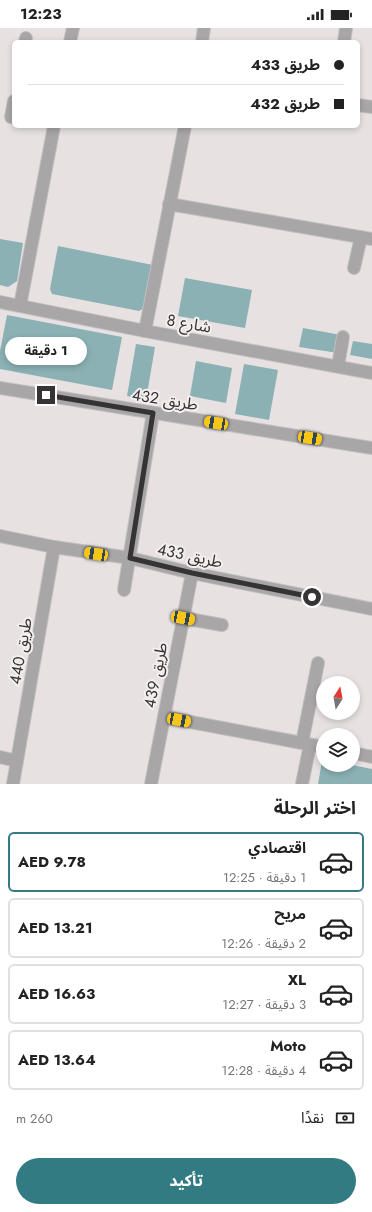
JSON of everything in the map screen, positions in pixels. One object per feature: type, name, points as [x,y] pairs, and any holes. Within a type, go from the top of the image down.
[{"type":"street","points":[[70,40],[73,28]]},
{"type":"street","points":[[202,40],[204,28]]},
{"type":"street","points":[[344,40],[346,28]]},
{"type":"street","points":[[360,105],[372,107]]},
{"type":"street","points":[[11,117],[12,112]]},
{"type":"street","points":[[20,306],[54,128]]},
{"type":"street","points":[[144,331],[185,128]]},
{"type":"street","points":[[169,204],[366,238],[354,268]]},
{"type":"street","name":"شارع 8","points":[[0,302],[144,331],[372,373]]},
{"type":"street","points":[[338,366],[343,337]]},
{"type":"street","name":"طريق 432","points":[[0,388],[372,448]]},
{"type":"street","points":[[121,589],[153,413]]},
{"type":"street","name":"طريق 433","points":[[0,536],[54,547],[127,558],[192,573],[372,609]]},
{"type":"street","name":"طريق 440","points":[[13,784],[54,547]]},
{"type":"street","name":"طريق 439","points":[[151,784],[192,573]]},
{"type":"street","points":[[183,618],[222,625]]},
{"type":"street","points":[[302,784],[306,744],[318,663]]},
{"type":"street","points":[[164,718],[316,746]]},
{"type":"street","points":[[360,754],[372,757]]},
{"type":"street","points":[[0,757],[17,761]]},
{"type":"building","points":[[0,239],[23,243],[17,281],[8,287],[0,285]]},
{"type":"building","points":[[58,246],[153,265],[144,308],[139,311],[52,294],[50,289]]},
{"type":"building","points":[[185,278],[252,290],[245,328],[178,316]]},
{"type":"building","points":[[7,315],[122,337],[112,390],[0,369],[0,351]]},
{"type":"building","points":[[303,328],[341,335],[338,353],[299,347]]},
{"type":"building","points":[[353,341],[372,344],[372,359],[350,355]]},
{"type":"building","points":[[136,344],[155,347],[146,400],[127,396]]},
{"type":"building","points":[[196,361],[232,368],[226,403],[190,396]]},
{"type":"building","points":[[244,364],[278,370],[269,420],[235,414]]},
{"type":"building","points":[[360,767],[372,769],[372,784],[318,784],[320,772],[360,772]]},
{"type":"route","points":[[46,395],[153,413],[130,558],[192,573],[312,597]]}]
